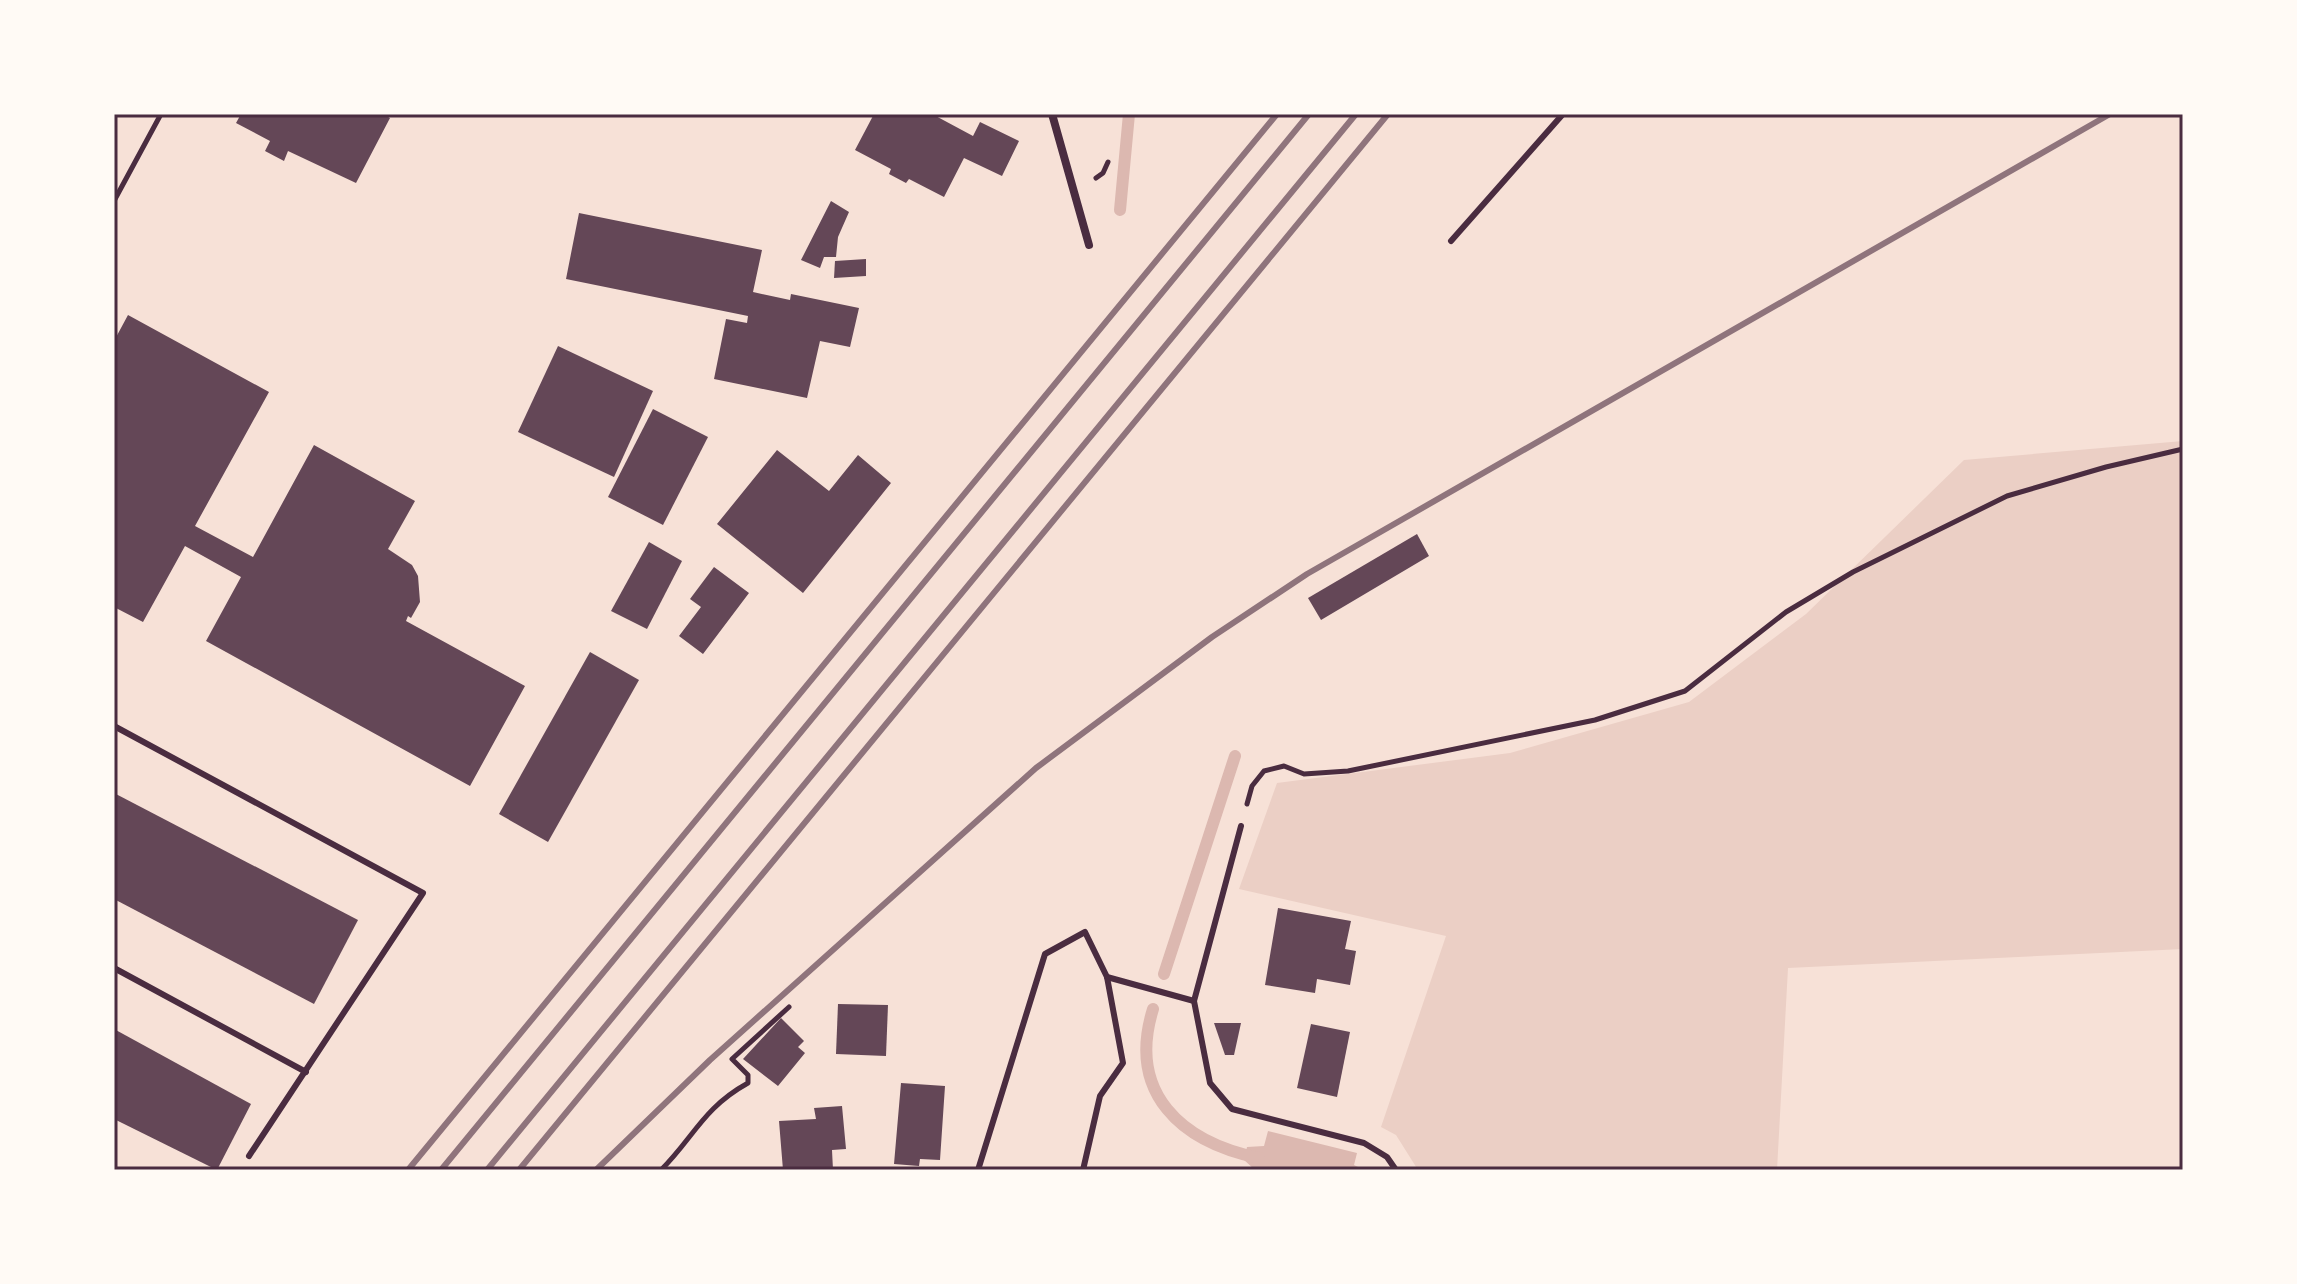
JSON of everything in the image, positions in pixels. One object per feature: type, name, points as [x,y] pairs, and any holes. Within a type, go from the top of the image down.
[{"type":"street","points":[[1052,114],[1089,245]]},
{"type":"lane","points":[[1451,241],[1563,114]]},
{"type":"lane","points":[[114,726],[423,893],[249,1156]]},
{"type":"lane","points":[[1241,826],[1194,1001],[1210,1083],[1232,1109],[1364,1143],[1387,1157],[1396,1170]]},
{"type":"lane","points":[[978,1170],[1045,954],[1085,932],[1107,977],[1123,1063],[1100,1096],[1083,1170]]},
{"type":"lane","points":[[114,968],[306,1072]]},
{"type":"lane","points":[[1107,977],[1194,1001]]},
{"type":"path","points":[[114,201],[161,114]]},
{"type":"path","points":[[1241,826],[1252,786],[1264,771],[1284,766],[1304,774],[1348,771],[1595,720],[1685,691],[1786,612],[1853,572],[2007,496],[2106,467],[2183,449]]},
{"type":"path","points":[[661,1170],[694,1127],[729,1094],[748,1083],[748,1075],[732,1059],[789,1007]]},
{"type":"shaded area","points":[[2183,441],[2183,949],[1788,968],[1777,1170],[1418,1170],[1396,1135],[1381,1127],[1446,936],[1239,889],[1277,783],[1510,753],[1689,702],[1806,614],[1964,460]]},
{"type":"shaded area","points":[[1268,1131],[1357,1153],[1354,1165],[1364,1170],[1254,1169],[1244,1160],[1247,1147],[1264,1146]]},
{"type":"building","points":[[241,114],[383,114],[390,118],[356,183],[288,151],[284,161],[265,151],[270,141],[236,123]]},
{"type":"building","points":[[874,114],[932,114],[973,136],[980,122],[1019,141],[1002,176],[964,158],[944,197],[909,179],[906,183],[889,174],[891,169],[855,150]]},
{"type":"building","points":[[831,201],[849,212],[838,237],[836,257],[824,257],[820,268],[801,260]]},
{"type":"building","points":[[579,213],[762,250],[753,292],[790,300],[791,294],[859,308],[850,347],[820,341],[807,398],[714,379],[726,319],[747,323],[748,316],[566,279]]},
{"type":"building","points":[[866,259],[866,276],[834,278],[835,261]]},
{"type":"building","points":[[128,315],[269,392],[195,526],[253,557],[314,445],[415,501],[388,549],[412,565],[418,576],[420,602],[406,621],[525,686],[470,786],[206,641],[241,577],[185,546],[143,622],[114,607],[114,341]]},
{"type":"building","points":[[558,346],[653,391],[614,477],[518,432]]},
{"type":"building","points":[[653,409],[708,437],[663,525],[608,497]]},
{"type":"building","points":[[777,450],[829,491],[858,455],[891,483],[803,593],[717,524]]},
{"type":"building","points":[[1417,534],[1429,556],[1321,620],[1308,598]]},
{"type":"building","points":[[649,542],[682,561],[647,629],[611,611]]},
{"type":"building","points":[[714,567],[749,593],[703,654],[679,636],[701,607],[690,599]]},
{"type":"building","points":[[590,652],[639,680],[548,842],[499,814]]},
{"type":"building","points":[[114,793],[358,920],[314,1004],[114,899]]},
{"type":"building","points":[[1278,908],[1351,921],[1345,949],[1356,951],[1350,985],[1317,979],[1315,993],[1265,985]]},
{"type":"building","points":[[838,1004],[888,1005],[886,1056],[836,1054]]},
{"type":"building","points":[[781,1018],[804,1041],[798,1047],[805,1053],[778,1086],[743,1059]]},
{"type":"building","points":[[1214,1023],[1241,1023],[1234,1055],[1225,1055]]},
{"type":"building","points":[[1311,1024],[1350,1032],[1337,1097],[1297,1088]]},
{"type":"building","points":[[114,1029],[251,1104],[217,1170],[114,1119]]},
{"type":"building","points":[[901,1083],[945,1086],[940,1160],[920,1159],[919,1166],[894,1164]]},
{"type":"building","points":[[842,1106],[846,1149],[832,1150],[833,1170],[783,1170],[779,1121],[816,1119],[814,1108]]},
{"type":"waterway","points":[[1120,210],[1129,114]]},
{"type":"waterway","points":[[1164,974],[1235,756]]},
{"type":"waterway","points":[[1153,1009],[1147,1039],[1148,1065],[1155,1089],[1167,1109],[1184,1126],[1206,1140],[1259,1158]]},
{"type":"railway","points":[[408,1170],[1277,114]]},
{"type":"railway","points":[[441,1170],[1309,114]]},
{"type":"railway","points":[[487,1170],[1356,114]]},
{"type":"railway","points":[[519,1170],[1388,114]]},
{"type":"railway","points":[[596,1170],[710,1060],[1036,768],[1212,637],[1307,574],[2110,114]]}]
